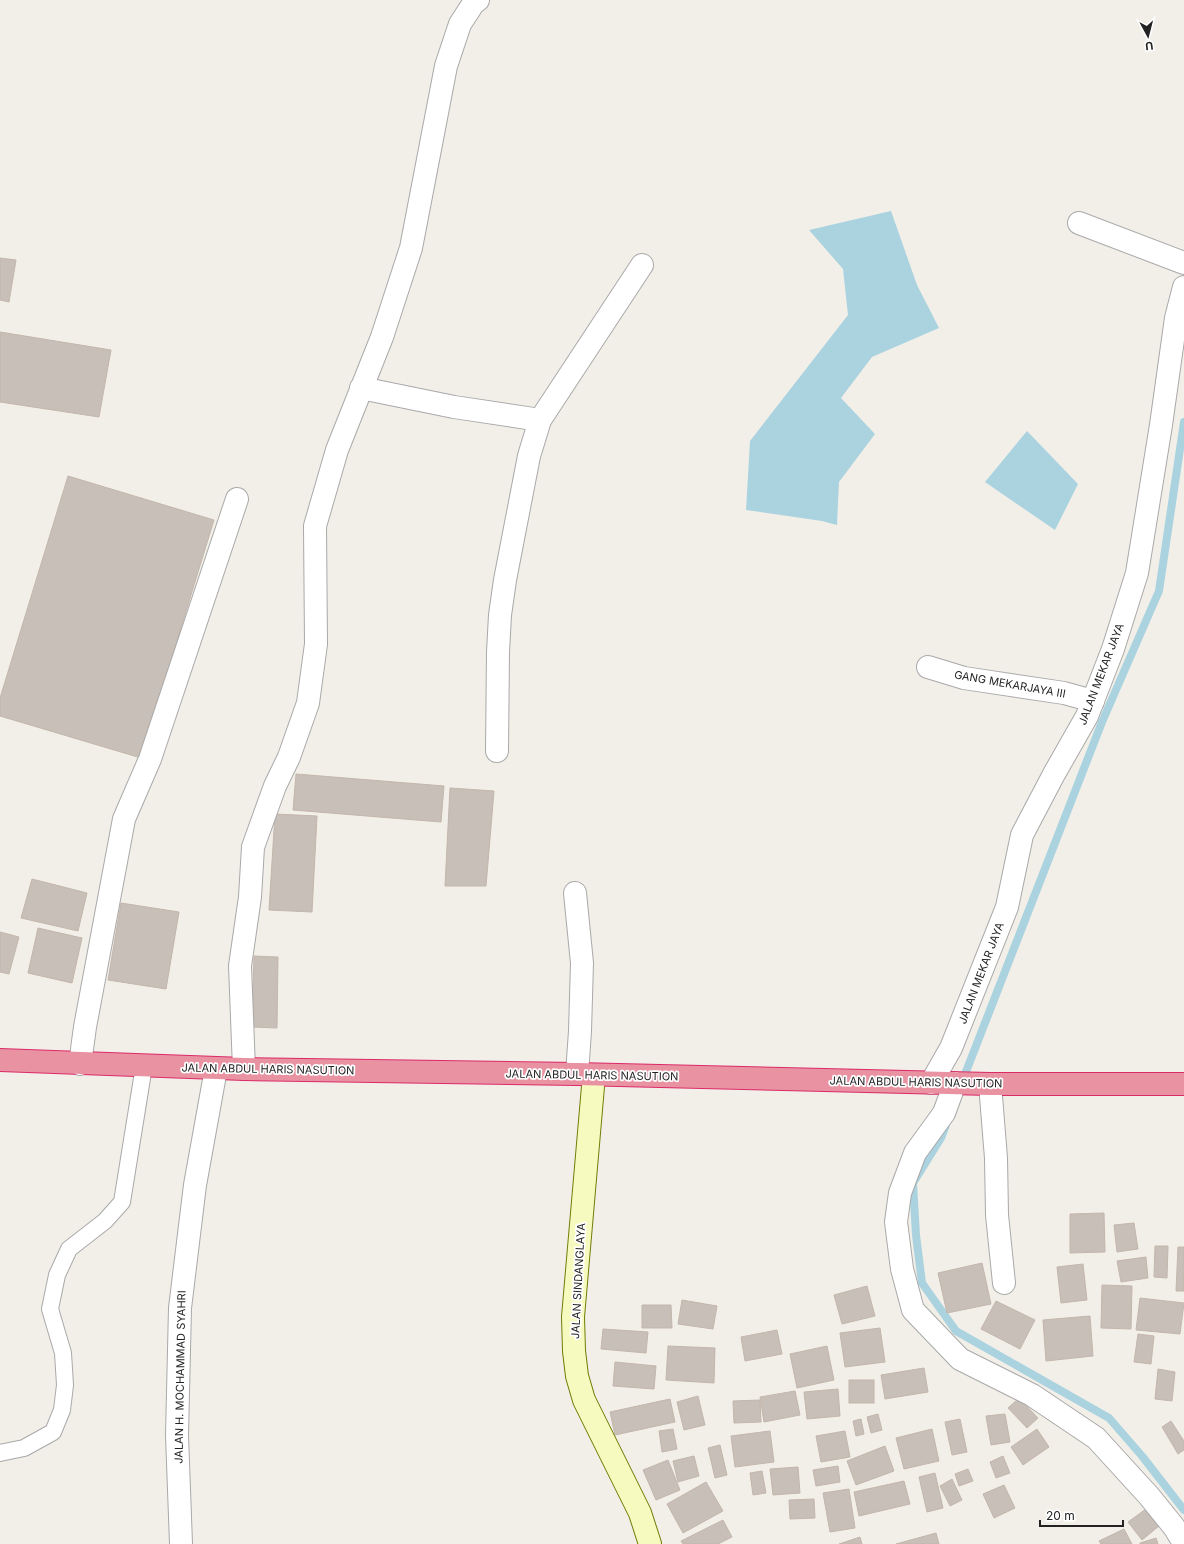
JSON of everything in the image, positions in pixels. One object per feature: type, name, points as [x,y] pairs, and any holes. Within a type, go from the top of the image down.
[{"type":"highway","name":"JALAN ABDUL HARIS NASUTION","points":[[0,1060],[244,1070],[585,1075],[986,1084],[1184,1084]]},
{"type":"street","points":[[244,1070],[240,966],[250,897],[253,847],[275,786],[290,757],[308,703],[316,644],[315,526],[337,450],[382,337],[411,248],[446,66],[460,24],[473,4],[478,0]]},
{"type":"street","points":[[1079,224],[1184,263]]},
{"type":"street","points":[[498,751],[498,652],[500,615],[505,580],[529,456],[540,420],[642,265]]},
{"type":"street","name":"JALAN MEKAR JAYA","points":[[1184,287],[1176,318],[1161,425],[1137,573],[1113,649],[1087,716],[1022,835],[1007,906],[951,1048],[944,1083],[944,1113],[915,1153],[900,1193],[896,1222],[902,1269],[913,1310],[960,1359],[1032,1395],[1096,1438],[1149,1496],[1174,1526],[1184,1543]]},
{"type":"street","points":[[361,388],[454,407],[540,420]]},
{"type":"street","points":[[80,1064],[124,819],[150,759],[237,499]]},
{"type":"street","name":"GANG MEKARJAYA III","points":[[928,667],[964,678],[1064,693],[1093,702]]},
{"type":"street","points":[[575,893],[582,963],[580,1032],[585,1075]]},
{"type":"street","name":"JALAN H. MOCHAMMAD SYAHRI","points":[[181,1544],[177,1434],[180,1308],[195,1185],[216,1069]]},
{"type":"street","name":"JALAN SINDANGLAYA","points":[[585,1075],[573,1317],[574,1351],[577,1376],[584,1400],[640,1512],[650,1544]]},
{"type":"street","points":[[986,1084],[996,1158],[997,1216],[1004,1283]]},
{"type":"lane","points":[[0,1453],[24,1448],[53,1432],[62,1410],[65,1385],[63,1353],[50,1309],[56,1275],[69,1249],[105,1221],[122,1202],[144,1066]]},
{"type":"water","points":[[891,211],[917,285],[939,328],[872,357],[841,398],[875,434],[839,482],[837,525],[822,521],[746,510],[750,441],[848,315],[843,269],[809,230]]},
{"type":"water","points":[[1027,431],[1078,484],[1055,530],[985,482]]},
{"type":"building","points":[[0,258],[16,260],[9,302],[0,300]]},
{"type":"building","points":[[0,332],[111,350],[99,417],[0,402]]},
{"type":"building","points":[[68,476],[214,520],[141,758],[0,716],[0,698]]},
{"type":"building","points":[[296,774],[444,786],[441,822],[293,810]]},
{"type":"building","points":[[450,788],[494,791],[486,886],[445,886]]},
{"type":"building","points":[[275,814],[317,816],[312,912],[269,910]]},
{"type":"building","points":[[32,879],[87,893],[78,931],[21,918]]},
{"type":"building","points":[[121,903],[179,912],[166,989],[108,980]]},
{"type":"building","points":[[38,928],[82,938],[72,983],[28,973]]},
{"type":"building","points":[[0,932],[19,937],[9,974],[0,972]]},
{"type":"building","points":[[254,956],[278,957],[277,1028],[252,1027]]},
{"type":"building","points":[[1104,1213],[1105,1252],[1070,1253],[1070,1214]]},
{"type":"building","points":[[1134,1223],[1138,1249],[1117,1252],[1114,1225]]},
{"type":"building","points":[[1155,1246],[1168,1246],[1167,1278],[1154,1277]]},
{"type":"building","points":[[1178,1247],[1184,1247],[1184,1291],[1176,1291]]},
{"type":"building","points":[[1146,1257],[1148,1278],[1121,1282],[1117,1261]]},
{"type":"building","points":[[982,1263],[991,1304],[947,1313],[938,1273]]},
{"type":"building","points":[[1083,1264],[1087,1300],[1061,1303],[1057,1267]]},
{"type":"building","points":[[1102,1285],[1132,1286],[1131,1329],[1101,1328]]},
{"type":"building","points":[[867,1286],[875,1316],[842,1324],[834,1295]]},
{"type":"building","points":[[1140,1298],[1184,1303],[1180,1334],[1136,1330]]},
{"type":"building","points":[[682,1300],[717,1306],[713,1329],[678,1324]]},
{"type":"building","points":[[996,1301],[1035,1320],[1020,1349],[981,1329]]},
{"type":"building","points":[[642,1305],[671,1305],[672,1328],[642,1328]]},
{"type":"building","points":[[1090,1316],[1093,1356],[1046,1361],[1043,1320]]},
{"type":"building","points":[[880,1328],[885,1362],[845,1367],[840,1333]]},
{"type":"building","points":[[603,1329],[648,1332],[646,1353],[601,1349]]},
{"type":"building","points":[[777,1330],[782,1354],[745,1361],[741,1337]]},
{"type":"building","points":[[1138,1334],[1154,1336],[1151,1364],[1134,1362]]},
{"type":"building","points":[[668,1346],[715,1348],[714,1383],[666,1380]]},
{"type":"building","points":[[827,1346],[834,1380],[797,1388],[790,1354]]},
{"type":"building","points":[[615,1362],[656,1366],[654,1389],[613,1386]]},
{"type":"building","points":[[924,1368],[928,1392],[885,1399],[881,1375]]},
{"type":"building","points":[[1158,1369],[1175,1372],[1172,1401],[1155,1399]]},
{"type":"building","points":[[849,1380],[874,1380],[874,1403],[849,1403]]},
{"type":"building","points":[[838,1389],[840,1416],[807,1419],[804,1392]]},
{"type":"building","points":[[795,1391],[800,1415],[764,1422],[760,1397]]},
{"type":"building","points":[[698,1396],[705,1425],[684,1430],[677,1402]]},
{"type":"building","points":[[1019,1398],[1038,1418],[1027,1428],[1008,1408]]},
{"type":"building","points":[[670,1399],[675,1422],[615,1435],[610,1412]]},
{"type":"building","points":[[760,1400],[761,1422],[734,1423],[733,1401]]},
{"type":"building","points":[[878,1414],[882,1430],[871,1433],[867,1417]]},
{"type":"building","points":[[1005,1414],[1010,1442],[991,1445],[986,1416]]},
{"type":"building","points":[[861,1419],[864,1434],[856,1436],[853,1421]]},
{"type":"building","points":[[960,1419],[967,1452],[952,1455],[945,1422]]},
{"type":"building","points":[[1171,1421],[1184,1441],[1184,1450],[1178,1454],[1162,1427]]},
{"type":"building","points":[[673,1429],[677,1449],[662,1452],[659,1431]]},
{"type":"building","points":[[932,1429],[939,1461],[904,1469],[896,1438]]},
{"type":"building","points":[[1037,1429],[1049,1447],[1023,1465],[1011,1447]]},
{"type":"building","points":[[770,1431],[774,1462],[735,1467],[731,1436]]},
{"type":"building","points":[[845,1431],[850,1457],[821,1462],[816,1436]]},
{"type":"building","points":[[720,1445],[727,1475],[715,1478],[708,1448]]},
{"type":"building","points":[[885,1446],[894,1471],[856,1485],[847,1461]]},
{"type":"building","points":[[694,1456],[699,1476],[678,1482],[673,1461]]},
{"type":"building","points":[[1003,1456],[1010,1473],[996,1478],[990,1462]]},
{"type":"building","points":[[668,1460],[680,1490],[656,1500],[643,1470]]},
{"type":"building","points":[[838,1466],[840,1482],[816,1486],[813,1470]]},
{"type":"building","points":[[798,1467],[800,1493],[773,1495],[770,1469]]},
{"type":"building","points":[[968,1469],[973,1481],[959,1486],[955,1474]]},
{"type":"building","points":[[762,1471],[766,1493],[753,1495],[750,1473]]},
{"type":"building","points":[[935,1473],[943,1508],[927,1512],[919,1477]]},
{"type":"building","points":[[952,1479],[962,1500],[950,1506],[940,1486]]},
{"type":"building","points":[[904,1481],[910,1504],[859,1516],[854,1492]]},
{"type":"building","points":[[706,1482],[723,1511],[683,1533],[667,1504]]},
{"type":"building","points":[[1004,1485],[1015,1508],[994,1518],[983,1494]]},
{"type":"building","points":[[849,1489],[855,1528],[830,1532],[823,1493]]},
{"type":"building","points":[[814,1499],[815,1518],[790,1519],[789,1500]]},
{"type":"building","points":[[1146,1509],[1159,1526],[1142,1540],[1128,1522]]},
{"type":"building","points":[[723,1520],[732,1537],[718,1544],[683,1544],[681,1541]]},
{"type":"building","points":[[1124,1529],[1132,1544],[1101,1544],[1099,1541]]},
{"type":"building","points":[[936,1533],[939,1544],[896,1544]]},
{"type":"building","points":[[860,1537],[862,1544],[839,1544]]},
{"type":"building","points":[[1156,1538],[1158,1544],[1140,1544],[1140,1543]]},
{"type":"waterway","points":[[962,1082],[1102,722],[1159,591],[1184,422]]},
{"type":"waterway","points":[[946,1125],[941,1138],[913,1183],[916,1235],[922,1283],[956,1331],[1109,1418],[1142,1456],[1184,1510]]}]
